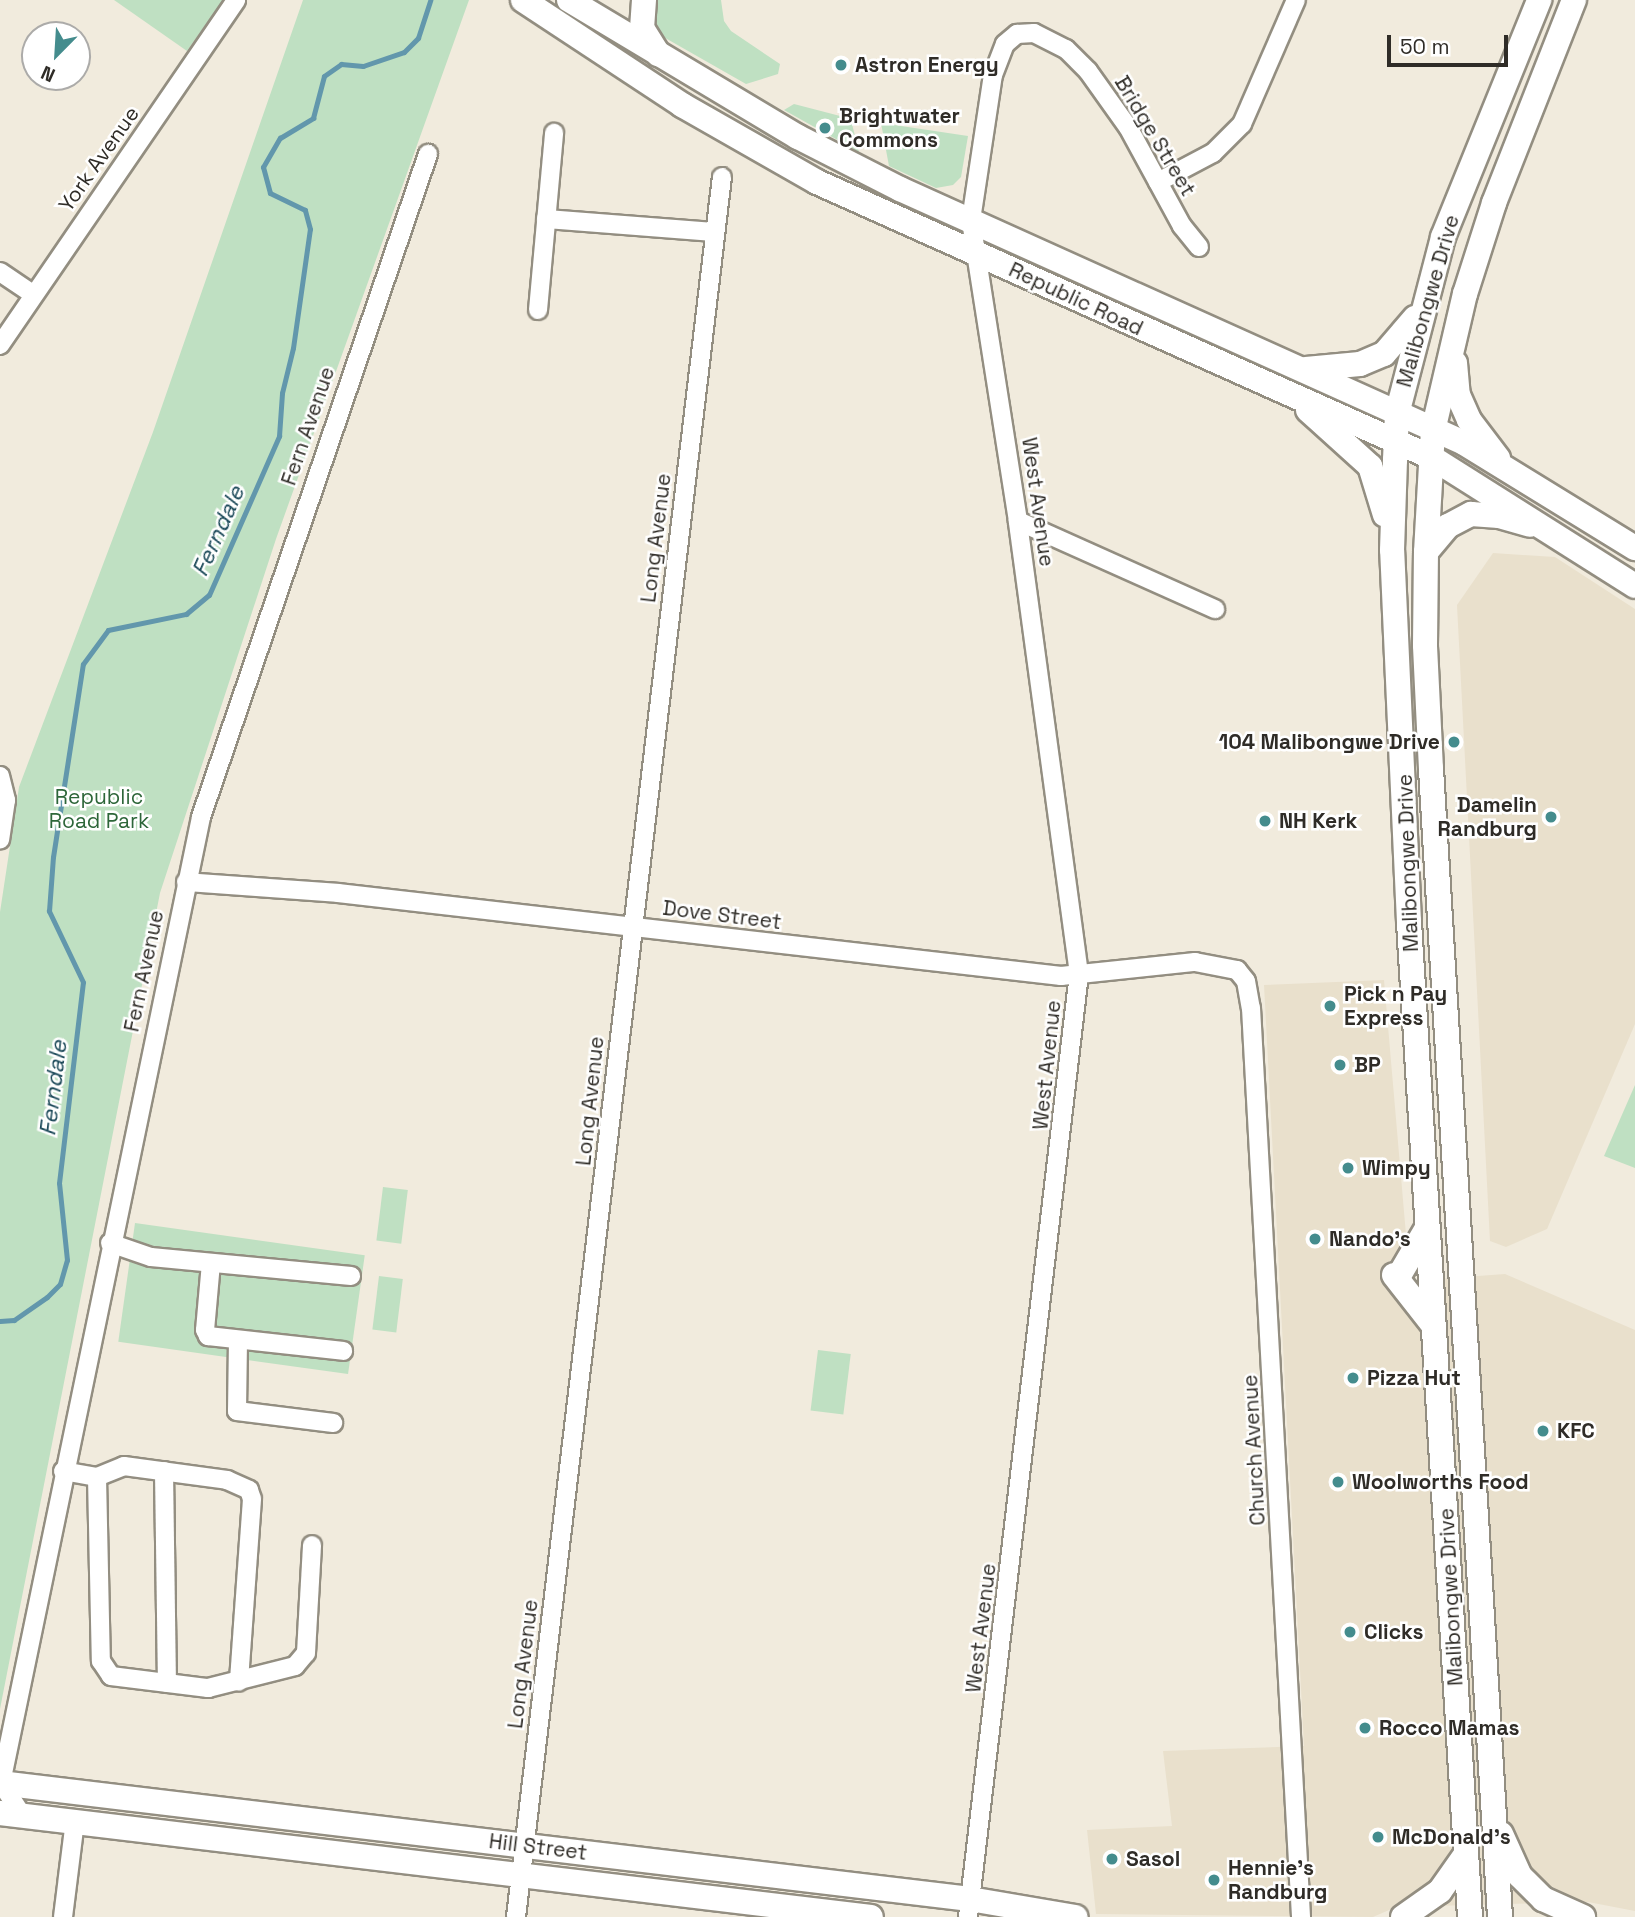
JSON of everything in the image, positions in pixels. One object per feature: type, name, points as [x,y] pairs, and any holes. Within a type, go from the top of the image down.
[{"type":"main road","name":"Republic Road","points":[[523,0],[754,148],[872,209],[1431,457],[1576,546],[1635,586]]},
{"type":"main road","name":"Republic Road","points":[[569,0],[798,137],[971,220],[1502,464],[1635,548]]},
{"type":"main road","points":[[644,0],[642,28],[660,56]]},
{"type":"main road","name":"Malibongwe Drive","points":[[1470,1917],[1427,1228],[1392,550],[1397,414],[1424,302],[1457,198],[1539,0]]},
{"type":"main road","name":"Malibongwe Drive","points":[[1500,1917],[1431,769],[1425,645],[1426,552],[1433,431],[1455,334],[1488,217],[1574,0]]},
{"type":"main road","points":[[1301,370],[1360,364],[1384,354],[1408,329],[1424,302]]},
{"type":"main road","points":[[1455,334],[1458,394],[1469,420],[1502,464]]},
{"type":"main road","points":[[1292,396],[1370,466],[1392,550]]},
{"type":"main road","points":[[1426,552],[1448,526],[1471,514],[1485,513],[1519,520],[1576,546]]},
{"type":"main road","points":[[1427,1228],[1397,1275],[1435,1329]]},
{"type":"main road","name":"Hill Street","points":[[0,1783],[525,1846],[969,1908],[1075,1917]]},
{"type":"main road","name":"Hill Street","points":[[11,1814],[871,1917]]},
{"type":"main road","points":[[1493,1814],[1520,1876],[1543,1899],[1583,1917]]},
{"type":"main road","points":[[1403,1917],[1440,1891],[1466,1854]]},
{"type":"street","name":"York Avenue","points":[[0,345],[236,0]]},
{"type":"street","points":[[1158,182],[1213,153],[1242,124],[1296,0]]},
{"type":"street","name":"Bridge Street","points":[[971,220],[998,57],[1017,34],[1048,38],[1088,71],[1128,127],[1182,226],[1199,247]]},
{"type":"street","points":[[538,310],[554,133]]},
{"type":"street","name":"Fern Avenue","points":[[0,1783],[186,882],[217,760],[428,154]]},
{"type":"street","name":"Long Avenue","points":[[516,1917],[722,177]]},
{"type":"street","points":[[545,219],[715,232]]},
{"type":"street","name":"West Avenue","points":[[969,1908],[1079,974],[1018,521],[979,255],[971,220]]},
{"type":"street","points":[[0,272],[33,294]]},
{"type":"street","points":[[1018,521],[1215,609]]},
{"type":"street","points":[[0,840],[3,782]]},
{"type":"street","name":"Dove Street","points":[[186,882],[326,892],[1027,973],[1079,974],[1195,962],[1226,965],[1246,981]]},
{"type":"street","name":"Church Avenue","points":[[1246,981],[1266,1246],[1301,1917]]},
{"type":"street","points":[[110,1242],[151,1256],[351,1276]]},
{"type":"street","points":[[211,1263],[206,1334],[342,1351]]},
{"type":"street","points":[[238,1340],[237,1411],[333,1423]]},
{"type":"street","points":[[63,1471],[97,1477],[124,1466],[227,1479],[249,1489],[252,1499],[239,1682]]},
{"type":"street","points":[[164,1471],[167,1683]]},
{"type":"street","points":[[97,1477],[102,1669],[111,1676],[208,1688],[239,1682],[303,1660],[312,1545]]},
{"type":"street","points":[[0,1783],[11,1814]]},
{"type":"street","points":[[63,1917],[75,1821]]},
{"type":"shaded area","name":"Damelin Randburg","points":[[1493,553],[1555,557],[1635,609],[1635,1024],[1547,1229],[1506,1247],[1490,1241],[1457,605]]},
{"type":"shaded area","points":[[1384,980],[1410,1281],[1505,1274],[1635,1330],[1635,1911],[1588,1902],[1396,1907],[1373,1917],[1096,1914],[1087,1830],[1172,1826],[1163,1751],[1304,1746],[1264,985]]},
{"type":"green space","points":[[114,0],[223,0],[187,51]]},
{"type":"green space","name":"Republic Road Park","points":[[303,0],[469,0],[276,539],[160,893],[0,1709],[0,912],[19,787],[153,432]]},
{"type":"green space","points":[[657,0],[721,0],[724,21],[731,31],[780,64],[778,74],[746,84],[660,35],[654,15]]},
{"type":"green space","points":[[794,104],[844,117],[852,124],[859,152],[784,110]]},
{"type":"green space","points":[[881,123],[968,136],[961,177],[953,185],[936,188],[889,166]]},
{"type":"green space","points":[[1635,1085],[1635,1168],[1604,1156]]},
{"type":"green space","points":[[383,1187],[408,1190],[401,1244],[376,1241]]},
{"type":"green space","points":[[135,1223],[365,1255],[348,1374],[118,1342]]},
{"type":"green space","points":[[379,1276],[403,1279],[396,1333],[372,1330]]},
{"type":"green space","points":[[818,1350],[851,1354],[843,1415],[811,1411]]},
{"type":"waterway","name":"Ferndale","points":[[0,1321],[14,1320],[47,1297],[60,1284],[67,1260],[59,1183],[83,982],[49,911],[53,857],[83,664],[108,630],[186,614],[209,595],[279,436],[282,393],[293,348],[310,229],[305,210],[270,193],[263,167],[280,138],[313,118],[324,76],[341,64],[363,66],[404,52],[418,38],[430,0]]},
{"type":"place","name":"Astron Energy","points":[[841,65]]},
{"type":"place","name":"Brightwater Commons","points":[[825,128]]},
{"type":"place","name":"104 Malibongwe Drive","points":[[1454,742]]},
{"type":"place","name":"Damelin Randburg","points":[[1551,817]]},
{"type":"place","name":"NH Kerk","points":[[1265,821]]},
{"type":"place","name":"Pick n Pay Express","points":[[1330,1006]]},
{"type":"place","name":"BP","points":[[1340,1065]]},
{"type":"place","name":"Wimpy","points":[[1348,1168]]},
{"type":"place","name":"Nando's","points":[[1315,1239]]},
{"type":"place","name":"Pizza Hut","points":[[1353,1378]]},
{"type":"place","name":"KFC","points":[[1543,1431]]},
{"type":"place","name":"Woolworths Food","points":[[1338,1482]]},
{"type":"place","name":"Clicks","points":[[1350,1632]]},
{"type":"place","name":"Rocco Mamas","points":[[1365,1728]]},
{"type":"place","name":"McDonald's","points":[[1378,1837]]},
{"type":"place","name":"Sasol","points":[[1112,1859]]},
{"type":"place","name":"Hennie's Randburg","points":[[1214,1880]]}]
